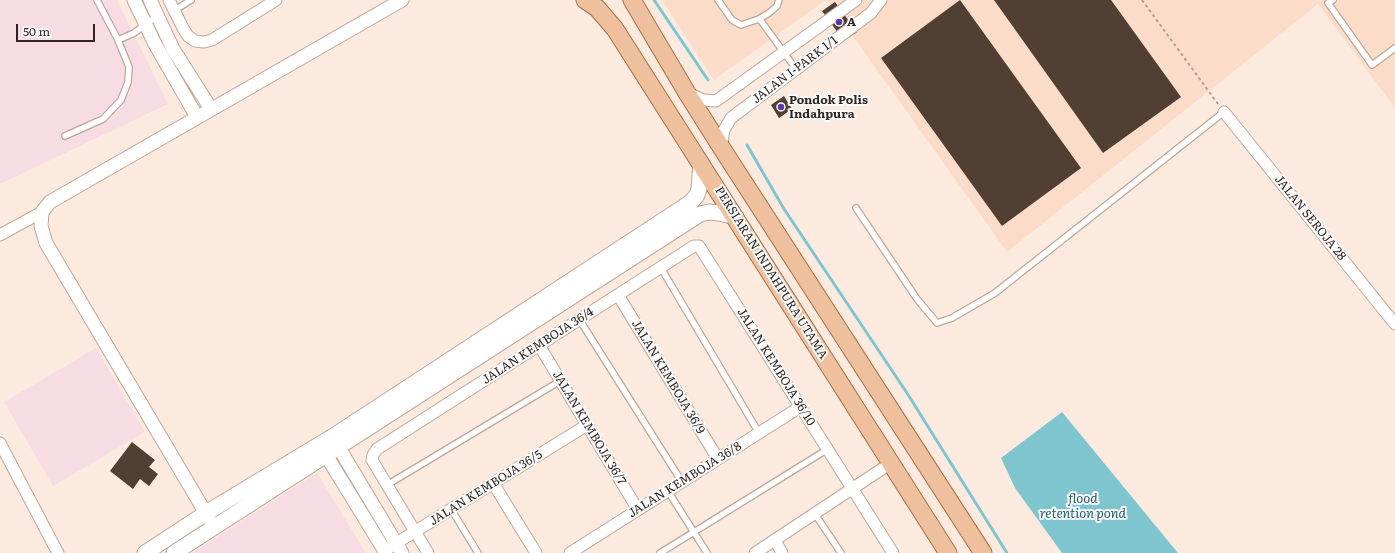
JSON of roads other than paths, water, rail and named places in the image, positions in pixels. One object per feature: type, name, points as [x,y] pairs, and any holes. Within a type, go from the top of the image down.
[{"type":"main road","name":"PERSIARAN INDAHPURA UTAMA","points":[[585,0],[597,8],[615,29],[736,217],[948,553]]},
{"type":"main road","name":"PERSIARAN INDAHPURA UTAMA","points":[[632,0],[687,93],[983,553]]},
{"type":"main road","points":[[174,553],[214,527],[329,446],[691,202],[697,195],[699,189],[701,163]]},
{"type":"main road","points":[[145,553],[206,513],[329,446],[700,214],[719,212],[736,217]]},
{"type":"street","points":[[134,0],[196,117]]},
{"type":"street","points":[[150,0],[173,49],[211,108]]},
{"type":"street","points":[[169,0],[188,36],[195,41],[204,42],[212,40],[276,0]]},
{"type":"street","points":[[0,235],[42,212],[50,202],[211,108],[402,0]]},
{"type":"street","name":"JALAN I-PARK 1/1","points":[[687,93],[703,100],[716,101],[856,0]]},
{"type":"street","name":"JALAN I-PARK 1/1","points":[[721,146],[724,130],[731,118],[871,13],[881,0]]},
{"type":"street","name":"JALAN SEROJA 28","points":[[1224,112],[1395,324]]},
{"type":"street","points":[[42,212],[41,226],[46,243],[214,527]]},
{"type":"street","name":"JALAN KEMBOJA 36/4","points":[[387,485],[372,460],[372,455],[377,449],[694,246],[699,246]]},
{"type":"street","name":"JALAN KEMBOJA 36/10","points":[[699,246],[893,553]]},
{"type":"street","name":"JALAN KEMBOJA 36/9","points":[[618,295],[718,459]]},
{"type":"street","name":"JALAN KEMBOJA 36/7","points":[[539,345],[638,510]]},
{"type":"street","name":"JALAN KEMBOJA 36/8","points":[[570,553],[800,407]]},
{"type":"street","name":"JALAN KEMBOJA 36/5","points":[[385,552],[399,548],[415,531],[587,426]]},
{"type":"street","points":[[0,443],[58,553]]},
{"type":"street","points":[[329,446],[399,548]]},
{"type":"street","points":[[329,446],[385,552]]},
{"type":"street","points":[[755,553],[891,464]]},
{"type":"street","points":[[493,483],[536,553]]},
{"type":"street","points":[[387,485],[428,553]]},
{"type":"street","points":[[775,540],[782,553]]},
{"type":"lane","points":[[66,136],[102,119],[120,100],[128,82],[129,67],[118,40],[97,0]]},
{"type":"lane","points":[[175,10],[191,0]]},
{"type":"lane","points":[[718,0],[732,20],[738,24],[744,25],[769,13],[777,6],[779,0]]},
{"type":"lane","points":[[1333,0],[1328,3],[1372,64],[1395,48]]},
{"type":"lane","points":[[118,40],[134,33],[158,16]]},
{"type":"lane","points":[[759,19],[762,21],[796,69]]},
{"type":"lane","points":[[856,208],[917,299],[937,323],[952,318],[995,293],[1224,112]]},
{"type":"lane","points":[[661,268],[760,433]]},
{"type":"lane","points":[[580,319],[682,482]]},
{"type":"lane","points":[[387,485],[560,381]]},
{"type":"lane","points":[[660,553],[828,449]]},
{"type":"lane","points":[[668,491],[707,553]]},
{"type":"lane","points":[[451,509],[478,553]]},
{"type":"lane","points":[[815,514],[841,553]]},
{"type":"water","name":"flood retention pond","points":[[1062,412],[1178,553],[1062,553],[1015,488],[1001,458]]},
{"type":"waterway","points":[[654,0],[708,80]]},
{"type":"waterway","points":[[747,145],[784,209],[907,393],[1007,553]]},
{"type":"place","name":"A","points":[[839,22]]},
{"type":"place","name":"Pondok Polis Indahpura","points":[[781,107]]}]
